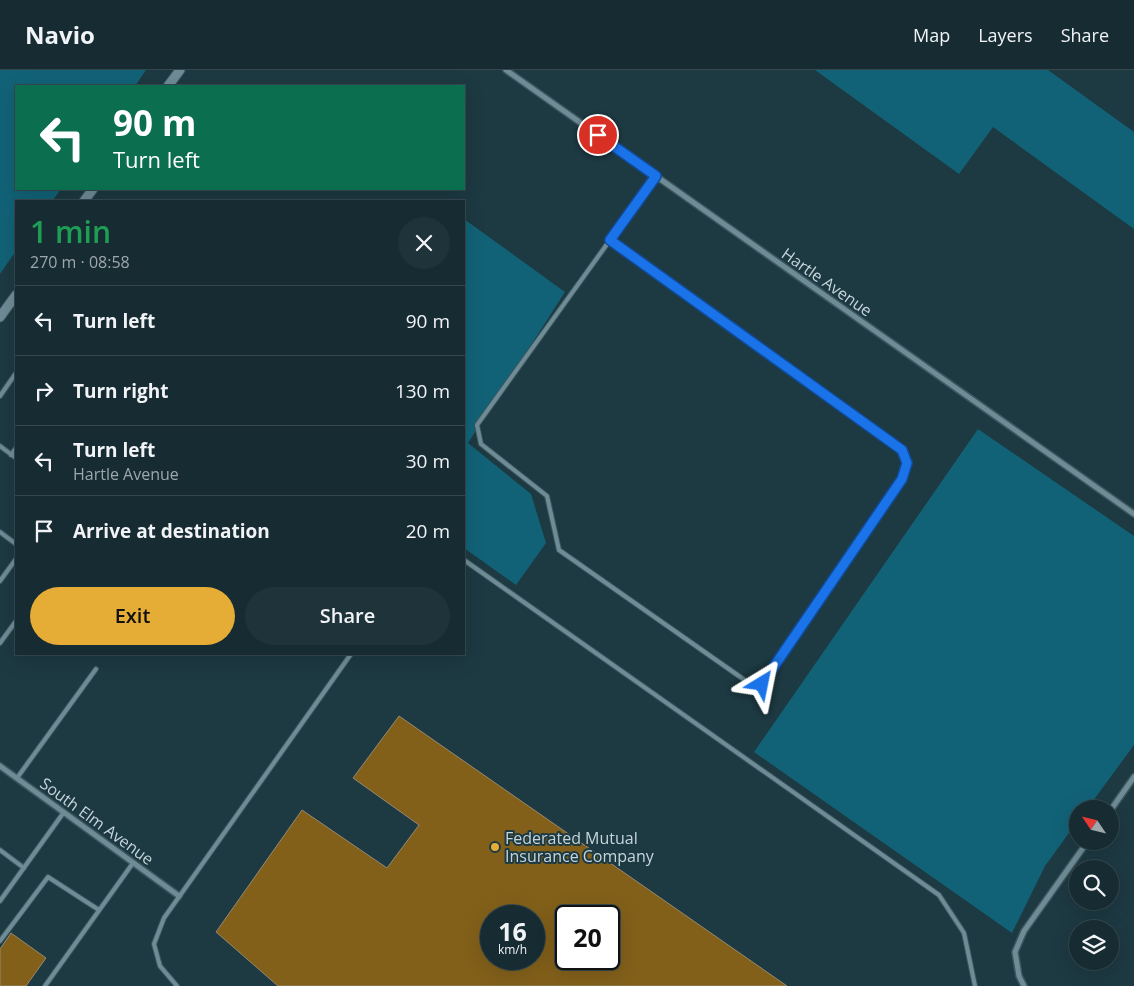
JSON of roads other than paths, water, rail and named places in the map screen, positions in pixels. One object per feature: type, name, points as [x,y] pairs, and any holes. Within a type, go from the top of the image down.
[{"type":"street","points":[[169,85],[180,70]]},
{"type":"street","name":"Hartle Avenue","points":[[506,70],[1134,514]]},
{"type":"street","points":[[85,200],[93,190]]},
{"type":"street","points":[[0,317],[15,296]]},
{"type":"street","name":"South Elm Avenue","points":[[0,766],[179,896]]},
{"type":"street","points":[[1118,800],[1134,777]]},
{"type":"street","points":[[1024,986],[1019,976],[1015,952],[1024,930],[1082,850]]},
{"type":"lane","points":[[610,240],[902,450],[907,463],[902,479],[762,684],[746,681],[559,550],[547,496],[481,444],[478,425],[610,240],[656,176]]},
{"type":"lane","points":[[0,396],[15,374]]},
{"type":"lane","points":[[0,446],[15,457]]},
{"type":"lane","points":[[11,455],[15,449]]},
{"type":"lane","points":[[0,532],[15,543]]},
{"type":"lane","points":[[0,581],[15,560]]},
{"type":"lane","points":[[465,561],[939,895],[964,932],[975,986]]},
{"type":"lane","points":[[0,643],[15,622]]},
{"type":"lane","points":[[177,986],[160,966],[154,944],[164,918],[349,655]]},
{"type":"lane","points":[[17,778],[96,669]]},
{"type":"lane","points":[[0,901],[64,812]]},
{"type":"lane","points":[[0,850],[24,868]]},
{"type":"lane","points":[[45,986],[133,863]]},
{"type":"lane","points":[[0,941],[48,877],[99,910]]},
{"type":"place","name":"Federated Mutual Insurance Company","points":[[495,847]]}]
